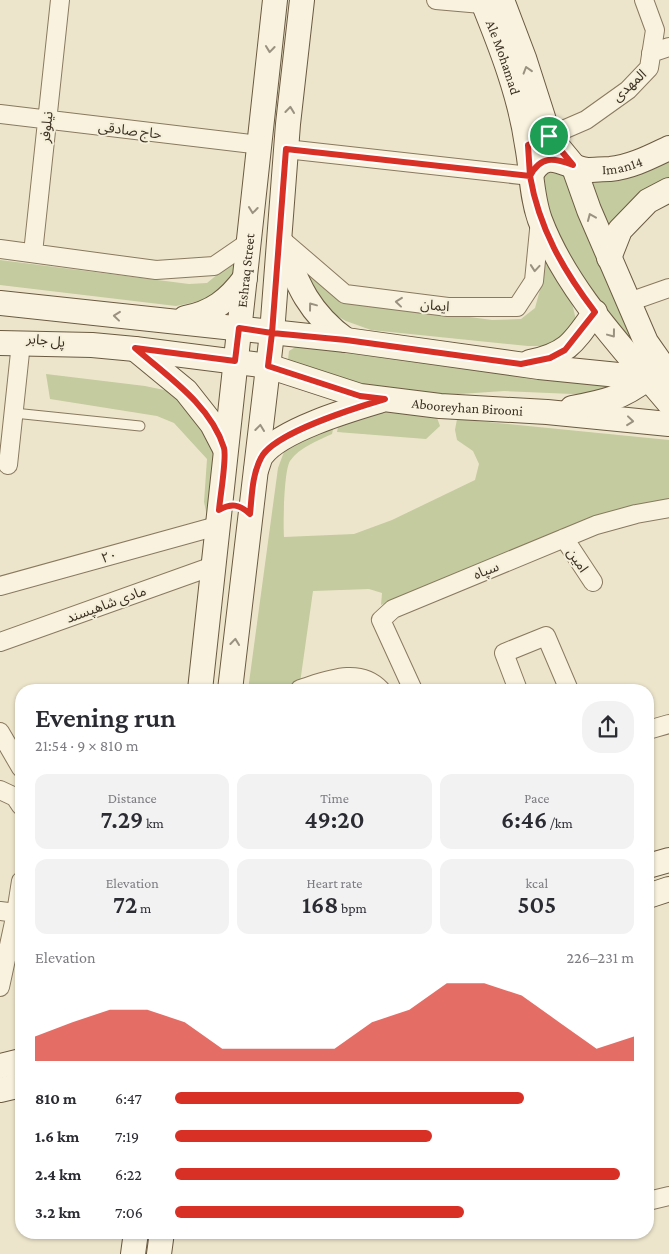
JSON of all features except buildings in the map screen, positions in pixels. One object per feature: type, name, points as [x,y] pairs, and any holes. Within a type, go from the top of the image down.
[{"type":"main road","name":"Eshraq Street","points":[[201,684],[275,0]]},
{"type":"main road","points":[[231,684],[272,333],[286,149],[302,0]]},
{"type":"main road","name":"Ale Mohamad","points":[[493,2],[504,54],[538,141],[573,165],[588,210],[662,377],[669,403]]},
{"type":"main road","name":"Ale Mohamad","points":[[538,141],[530,176],[540,219],[550,243],[595,312],[662,377]]},
{"type":"main road","name":"Iman14","points":[[530,176],[542,162],[556,158],[586,170],[612,168],[642,161],[669,148]]},
{"type":"main road","points":[[609,258],[620,230],[648,201],[669,190]]},
{"type":"main road","points":[[280,239],[305,297],[326,326],[346,340]]},
{"type":"main road","points":[[165,321],[202,315],[220,305],[234,294],[245,278]]},
{"type":"main road","points":[[0,303],[346,340],[521,364],[662,377]]},
{"type":"main road","name":"پل جابر","points":[[0,309],[92,314]]},
{"type":"main road","points":[[521,364],[550,358],[565,350],[595,312]]},
{"type":"main road","name":"پل جابر","points":[[7,340],[92,345]]},
{"type":"main road","points":[[646,342],[669,351]]},
{"type":"main road","name":"Abooreyhan Birooni","points":[[92,345],[135,348],[268,366],[360,396],[440,406],[546,412],[669,424]]},
{"type":"main road","points":[[135,348],[186,391],[212,424],[225,449]]},
{"type":"main road","points":[[546,412],[600,403],[629,393],[662,377]]},
{"type":"main road","points":[[254,476],[261,456],[286,436],[327,418],[385,399]]},
{"type":"main road","points":[[218,518],[226,506],[235,505],[243,508],[250,514]]},
{"type":"main road","points":[[654,864],[669,860]]},
{"type":"main road","points":[[654,894],[669,890]]},
{"type":"main road","points":[[0,1066],[15,1062]]},
{"type":"main road","points":[[0,1090],[15,1086]]},
{"type":"main road","points":[[133,1254],[135,1239]]},
{"type":"main road","points":[[159,1254],[161,1239]]},
{"type":"street","name":"نیلوفر","points":[[33,253],[60,0]]},
{"type":"street","points":[[436,0],[493,2]]},
{"type":"street","name":"المهدی","points":[[538,141],[586,120],[628,90],[649,68],[655,30],[644,0]]},
{"type":"street","points":[[651,53],[669,47]]},
{"type":"street","name":"حاج صادقی","points":[[0,114],[260,145]]},
{"type":"street","points":[[286,149],[530,176]]},
{"type":"street","name":"ایمان","points":[[280,239],[345,294],[448,307],[517,307],[534,281],[540,219]]},
{"type":"street","points":[[0,249],[156,270],[214,266],[249,242]]},
{"type":"street","points":[[629,302],[669,288]]},
{"type":"street","points":[[7,340],[14,413],[8,465]]},
{"type":"street","name":"سپاه","points":[[410,684],[381,620],[393,609],[596,525],[636,514],[669,508]]},
{"type":"street","name":"۲۰","points":[[0,586],[218,518]]},
{"type":"street","name":"امین","points":[[564,538],[593,582]]},
{"type":"street","name":"مادی شاهپسند","points":[[0,642],[213,566]]},
{"type":"street","points":[[516,684],[504,653],[546,636],[566,684]]},
{"type":"street","points":[[317,684],[343,676],[375,684]]},
{"type":"street","points":[[654,728],[669,724]]},
{"type":"street","points":[[0,732],[15,758]]},
{"type":"street","points":[[0,790],[15,797]]},
{"type":"street","points":[[0,988],[15,949],[8,912],[15,895]]},
{"type":"street","points":[[654,1200],[669,1196]]},
{"type":"lane","points":[[14,413],[140,426]]},
{"type":"green space","points":[[669,156],[669,183],[610,235],[585,179]]},
{"type":"green space","points":[[545,169],[570,172],[640,354],[573,269],[535,178]]},
{"type":"green space","points":[[241,255],[238,268],[227,287],[219,293],[200,301],[176,306],[0,285],[0,260],[189,284],[207,283]]},
{"type":"green space","points":[[544,255],[570,295],[576,320],[568,336],[552,346],[528,346],[371,330],[346,321],[325,309],[309,289],[300,260],[322,284],[351,301],[492,320],[521,319],[535,308],[541,286]]},
{"type":"green space","points":[[297,346],[631,381],[596,395],[504,391],[445,395],[382,392],[297,366],[288,360],[289,351]]},
{"type":"green space","points":[[46,374],[145,386],[174,392],[196,418],[219,458],[208,521],[204,502],[207,459],[174,423],[157,416],[50,399]]},
{"type":"green space","points":[[381,410],[436,415],[440,426],[426,439],[337,432],[339,422]]},
{"type":"green space","points":[[457,419],[669,440],[669,500],[616,510],[381,605],[382,593],[369,589],[313,591],[300,684],[249,684],[278,468],[285,449],[334,425],[332,434],[304,448],[290,461],[285,486],[284,537],[354,534],[392,520],[475,480],[479,464],[473,451],[457,440],[455,430]]},
{"type":"route","points":[[549,136],[528,145],[530,176],[286,149],[272,333],[239,328],[235,361],[135,348],[186,391],[212,424],[225,449],[219,510],[226,506],[235,505],[243,508],[250,514],[254,476],[261,456],[286,436],[327,418],[385,399],[360,396],[268,366],[272,333],[346,340],[521,364],[550,358],[565,350],[595,312],[582,296],[550,243],[534,202],[530,176],[534,168],[542,162],[556,158],[573,165],[549,136]]}]
